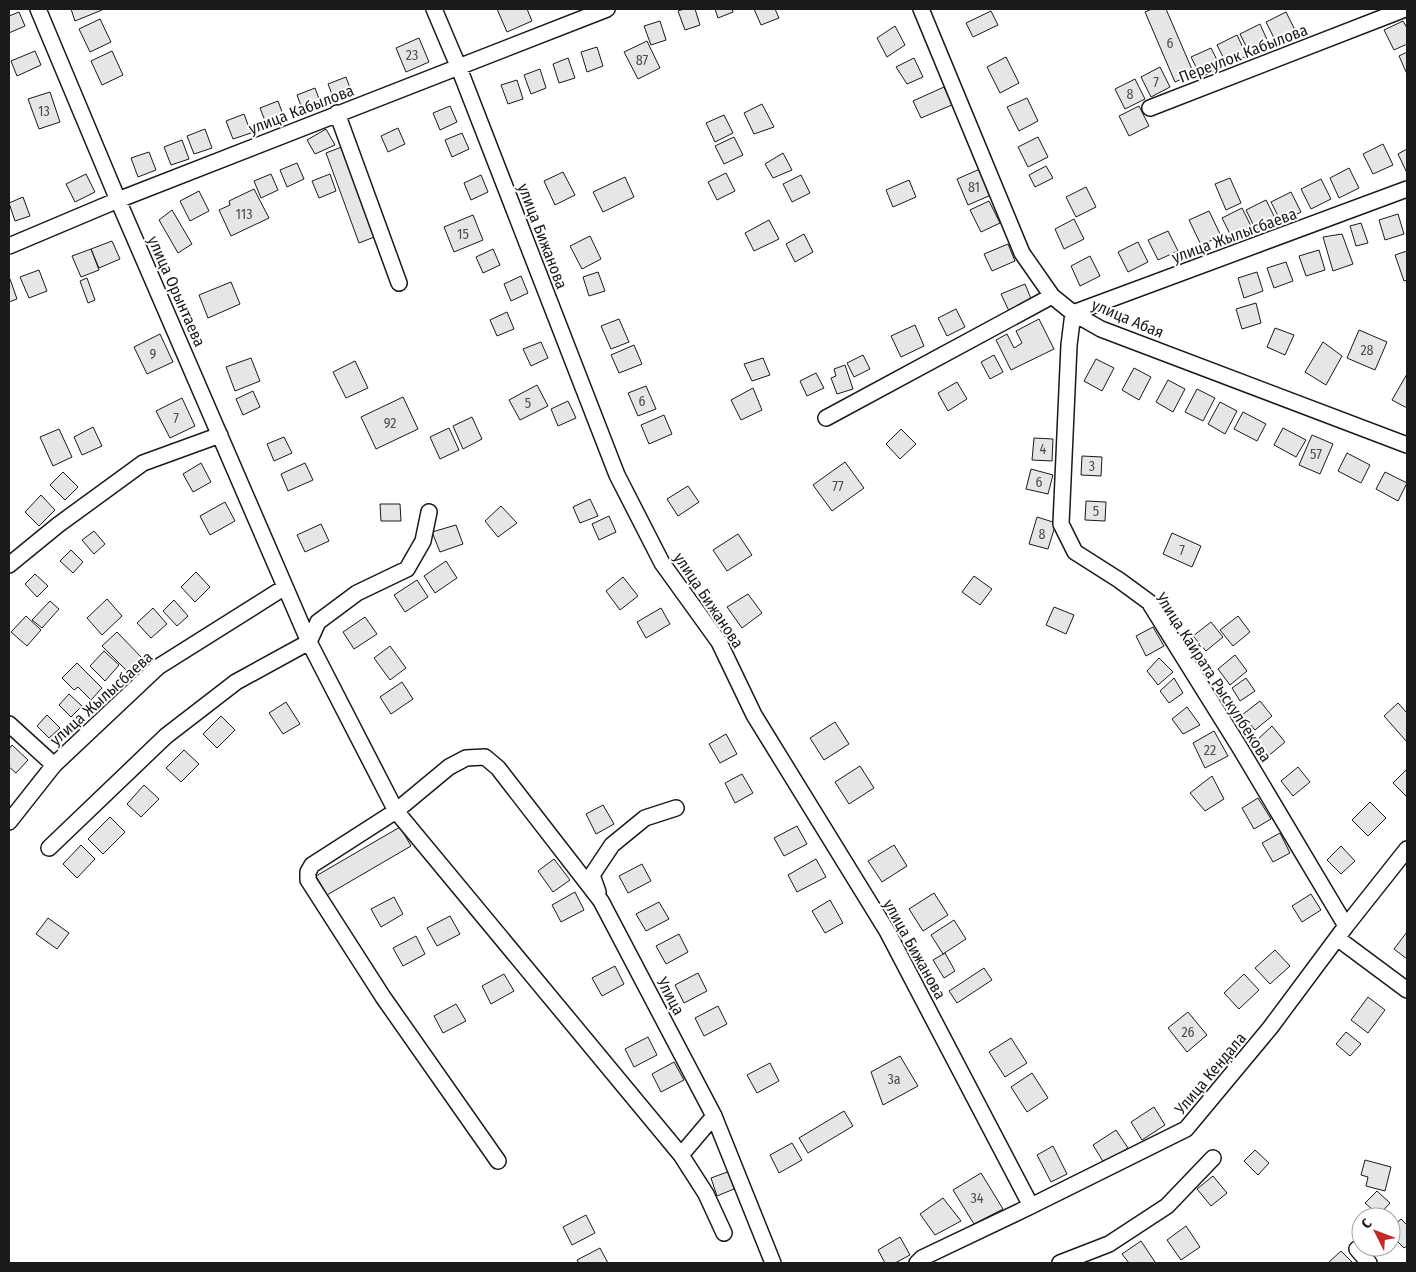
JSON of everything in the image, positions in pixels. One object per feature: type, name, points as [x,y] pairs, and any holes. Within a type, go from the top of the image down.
[{"type":"street","name":"улица Орынтаева","points":[[38,9],[118,200],[309,642],[396,811],[680,1155],[706,1194],[724,1233]]},
{"type":"street","name":"улица Бижанова","points":[[434,9],[459,68],[617,475],[662,563],[719,642],[754,715],[887,931],[1032,1206]]},
{"type":"street","name":"улица Кабылова","points":[[9,246],[118,200],[337,113],[459,68],[607,9]]},
{"type":"street","name":"улица Абая","points":[[920,9],[1022,253],[1052,296],[1073,313],[1101,329],[1407,445]]},
{"type":"street","name":"Переулок Кабылова","points":[[1150,108],[1405,9]]},
{"type":"street","points":[[337,113],[399,284]]},
{"type":"street","name":"улица Жылысбаева","points":[[1073,313],[1407,189]]},
{"type":"street","points":[[826,418],[1052,296]]},
{"type":"street","name":"Улица Кайрата Рыскулбекова","points":[[1073,313],[1069,345],[1061,524],[1076,552],[1149,602],[1240,748],[1341,932]]},
{"type":"street","points":[[9,565],[58,525],[143,463],[220,435]]},
{"type":"street","points":[[49,848],[166,736],[236,682],[309,642],[318,622],[357,593],[408,569],[423,541],[429,512]]},
{"type":"street","name":"улица Жылысбаева","points":[[9,822],[54,765],[158,667],[285,587]]},
{"type":"street","points":[[9,724],[54,765]]},
{"type":"street","name":"Улица","points":[[396,811],[449,767],[466,758],[485,757],[498,768],[602,902],[714,1116],[773,1263]]},
{"type":"street","points":[[602,902],[592,875],[612,845],[645,818],[676,808]]},
{"type":"street","points":[[396,811],[312,865],[308,872],[308,880],[383,997],[498,1161]]},
{"type":"street","name":"Улица Кендала","points":[[917,1263],[922,1258],[1032,1206],[1186,1129],[1270,1028],[1341,932],[1407,849]]},
{"type":"street","points":[[1341,932],[1407,990]]},
{"type":"street","points":[[680,1155],[714,1116]]},
{"type":"street","points":[[1060,1263],[1109,1244],[1167,1206],[1213,1158]]},
{"type":"building","points":[[71,9],[102,9],[102,10],[75,21]]},
{"type":"building","points":[[497,9],[527,9],[532,21],[507,32]]},
{"type":"building","points":[[695,9],[700,25],[685,30],[678,11]]},
{"type":"building","points":[[715,9],[732,9],[733,12],[718,18]]},
{"type":"building","points":[[754,9],[775,9],[779,18],[761,25]]},
{"type":"building","points":[[1152,9],[1166,9],[1194,74],[1175,82],[1145,12]]},
{"type":"building","points":[[991,11],[998,25],[973,37],[966,23]]},
{"type":"building","points":[[19,12],[25,26],[9,33],[9,16]]},
{"type":"building","points":[[1286,12],[1296,32],[1276,42],[1266,22]]},
{"type":"building","points":[[100,19],[111,42],[90,52],[79,29]]},
{"type":"building","points":[[660,21],[666,40],[651,45],[644,26]]},
{"type":"building","points":[[1403,21],[1407,28],[1407,44],[1394,50],[1384,30]]},
{"type":"building","points":[[1260,24],[1269,44],[1250,54],[1240,34]]},
{"type":"building","points":[[895,26],[905,45],[887,57],[877,38]]},
{"type":"building","points":[[1237,35],[1247,56],[1227,65],[1217,45]]},
{"type":"building","points":[[419,38],[429,62],[406,72],[396,48]]},
{"type":"building","points":[[647,41],[660,68],[638,79],[624,52]]},
{"type":"building","points":[[597,47],[603,66],[587,72],[581,52]]},
{"type":"building","points":[[1211,48],[1221,68],[1201,77],[1191,57]]},
{"type":"building","points":[[35,51],[41,65],[17,76],[11,61]]},
{"type":"building","points":[[112,51],[123,75],[102,85],[91,61]]},
{"type":"building","points":[[1407,52],[1407,74],[1399,56]]},
{"type":"building","points":[[1006,57],[1019,83],[1000,93],[987,67]]},
{"type":"building","points":[[568,58],[575,78],[559,83],[553,64]]},
{"type":"building","points":[[914,58],[923,77],[907,84],[896,67]]},
{"type":"building","points":[[1160,67],[1170,87],[1151,97],[1141,77]]},
{"type":"building","points":[[540,69],[546,88],[531,94],[524,75]]},
{"type":"building","points":[[346,77],[353,96],[335,102],[328,84]]},
{"type":"building","points":[[1135,79],[1145,99],[1125,109],[1115,89]]},
{"type":"building","points":[[517,80],[523,99],[508,104],[501,85]]},
{"type":"building","points":[[944,87],[952,105],[921,118],[913,101]]},
{"type":"building","points":[[315,88],[322,107],[304,114],[297,95]]},
{"type":"building","points":[[50,92],[60,122],[39,129],[28,99]]},
{"type":"building","points":[[1027,98],[1038,121],[1019,131],[1007,107]]},
{"type":"building","points":[[278,101],[285,120],[267,126],[260,108]]},
{"type":"building","points":[[762,104],[774,127],[754,134],[744,113]]},
{"type":"building","points":[[450,106],[457,122],[440,130],[433,113]]},
{"type":"building","points":[[1139,106],[1149,126],[1129,136],[1119,116]]},
{"type":"building","points":[[244,114],[251,133],[233,139],[226,121]]},
{"type":"building","points":[[724,115],[733,133],[715,142],[706,123]]},
{"type":"building","points":[[398,128],[405,144],[388,152],[381,136]]},
{"type":"building","points":[[205,129],[212,148],[194,154],[187,136]]},
{"type":"building","points":[[326,129],[335,145],[315,154],[307,140]]},
{"type":"building","points":[[462,133],[469,149],[452,157],[445,140]]},
{"type":"building","points":[[734,137],[743,155],[724,164],[715,146]]},
{"type":"building","points":[[1038,137],[1048,157],[1028,167],[1018,147]]},
{"type":"building","points":[[182,140],[189,159],[171,165],[164,147]]},
{"type":"building","points":[[1383,144],[1393,165],[1373,174],[1363,154]]},
{"type":"building","points":[[344,146],[377,236],[359,243],[326,153]]},
{"type":"building","points":[[1407,149],[1407,173],[1398,154]]},
{"type":"building","points":[[149,152],[156,170],[138,177],[131,158]]},
{"type":"building","points":[[783,153],[792,170],[773,178],[765,164]]},
{"type":"building","points":[[297,163],[304,179],[287,187],[280,170]]},
{"type":"building","points":[[1046,166],[1053,178],[1035,187],[1029,175]]},
{"type":"building","points":[[1349,168],[1359,188],[1339,198],[1330,178]]},
{"type":"building","points":[[980,169],[991,195],[968,205],[957,179]]},
{"type":"building","points":[[563,172],[575,195],[555,205],[544,181]]},
{"type":"building","points":[[726,173],[735,191],[717,200],[708,182]]},
{"type":"building","points":[[86,174],[95,192],[75,202],[66,184]]},
{"type":"building","points":[[271,174],[278,190],[261,198],[254,181]]},
{"type":"building","points":[[330,174],[336,191],[319,198],[312,181]]},
{"type":"building","points":[[481,175],[488,192],[471,200],[464,183]]},
{"type":"building","points":[[801,175],[810,193],[792,202],[783,184]]},
{"type":"building","points":[[625,177],[634,197],[603,212],[593,192]]},
{"type":"building","points":[[1230,178],[1241,203],[1226,210],[1215,184]]},
{"type":"building","points":[[1321,179],[1331,199],[1311,209],[1301,189]]},
{"type":"building","points":[[909,180],[916,197],[893,207],[886,190]]},
{"type":"building","points":[[1086,187],[1096,207],[1076,217],[1066,197]]},
{"type":"building","points":[[254,189],[269,218],[231,236],[219,210],[230,205],[229,201]]},
{"type":"building","points":[[199,191],[209,211],[190,221],[180,201]]},
{"type":"building","points":[[1291,192],[1301,212],[1281,222],[1271,202]]},
{"type":"building","points":[[23,197],[30,216],[15,221],[9,203]]},
{"type":"building","points":[[1266,200],[1276,220],[1256,230],[1246,210]]},
{"type":"building","points":[[989,201],[1000,223],[981,232],[970,210]]},
{"type":"building","points":[[1242,208],[1252,228],[1232,238],[1222,218]]},
{"type":"building","points":[[172,210],[192,244],[178,253],[159,220]]},
{"type":"building","points":[[1209,211],[1221,236],[1201,245],[1189,220]]},
{"type":"building","points":[[1398,214],[1404,234],[1385,240],[1379,220]]},
{"type":"building","points":[[473,215],[483,240],[454,252],[444,227]]},
{"type":"building","points":[[1074,219],[1084,239],[1064,249],[1055,229]]},
{"type":"building","points":[[769,220],[779,239],[754,251],[745,233]]},
{"type":"building","points":[[1361,223],[1368,243],[1356,246],[1350,226]]},
{"type":"building","points":[[1168,231],[1178,251],[1158,260],[1148,240]]},
{"type":"building","points":[[804,234],[813,252],[795,262],[786,244]]},
{"type":"building","points":[[1342,234],[1353,264],[1333,271],[1323,237]]},
{"type":"building","points":[[590,236],[601,259],[582,269],[570,246]]},
{"type":"building","points":[[112,241],[120,259],[99,268],[91,249]]},
{"type":"building","points":[[1138,242],[1148,262],[1128,272],[1118,252]]},
{"type":"building","points":[[1008,244],[1015,261],[992,271],[984,254]]},
{"type":"building","points":[[91,249],[99,270],[81,277],[72,256]]},
{"type":"building","points":[[493,249],[500,265],[483,273],[476,257]]},
{"type":"building","points":[[1319,250],[1325,270],[1306,276],[1299,256]]},
{"type":"building","points":[[1407,251],[1407,280],[1404,281],[1395,255]]},
{"type":"building","points":[[1090,256],[1100,276],[1080,286],[1071,266]]},
{"type":"building","points":[[1286,262],[1293,281],[1274,288],[1267,268]]},
{"type":"building","points":[[39,270],[47,291],[29,298],[20,277]]},
{"type":"building","points":[[598,272],[605,291],[589,296],[583,277]]},
{"type":"building","points":[[1257,272],[1263,291],[1244,298],[1238,278]]},
{"type":"building","points":[[521,276],[528,293],[511,301],[504,284]]},
{"type":"building","points":[[87,278],[95,300],[88,303],[80,281]]},
{"type":"building","points":[[9,280],[17,299],[9,302]]},
{"type":"building","points":[[231,282],[240,304],[208,318],[199,295]]},
{"type":"building","points":[[1025,284],[1032,301],[1009,311],[1001,294]]},
{"type":"building","points":[[1256,303],[1261,323],[1242,329],[1236,309]]},
{"type":"building","points":[[956,309],[965,327],[947,336],[938,318]]},
{"type":"building","points":[[507,312],[514,329],[497,336],[490,320]]},
{"type":"building","points":[[619,319],[629,342],[611,349],[601,326]]},
{"type":"building","points":[[1039,319],[1054,349],[1011,370],[996,340],[1007,334],[1014,348],[1022,343],[1016,331]]},
{"type":"building","points":[[915,325],[924,346],[901,357],[891,336]]},
{"type":"building","points":[[1275,328],[1294,335],[1285,355],[1267,347]]},
{"type":"building","points":[[1359,330],[1387,342],[1375,370],[1347,358]]},
{"type":"building","points":[[160,334],[173,362],[147,374],[134,347]]},
{"type":"building","points":[[541,342],[548,358],[531,366],[523,349]]},
{"type":"building","points":[[1323,342],[1342,356],[1326,385],[1305,372]]},
{"type":"building","points":[[634,345],[642,364],[619,373],[611,355]]},
{"type":"building","points":[[863,355],[870,369],[854,377],[847,363]]},
{"type":"building","points":[[994,355],[1003,372],[990,379],[981,362]]},
{"type":"building","points":[[251,358],[260,381],[235,391],[226,367]]},
{"type":"building","points":[[763,358],[770,375],[752,381],[744,364]]},
{"type":"building","points":[[1096,359],[1114,368],[1102,391],[1084,381]]},
{"type":"building","points":[[355,361],[368,388],[346,398],[333,372]]},
{"type":"building","points":[[845,365],[853,389],[837,394],[831,378],[836,376],[834,369]]},
{"type":"building","points":[[1134,368],[1151,377],[1139,400],[1122,390]]},
{"type":"building","points":[[816,373],[824,388],[807,396],[800,381]]},
{"type":"building","points":[[1407,374],[1407,408],[1392,400]]},
{"type":"building","points":[[1168,380],[1185,389],[1173,412],[1156,402]]},
{"type":"building","points":[[957,382],[967,399],[948,411],[938,393]]},
{"type":"building","points":[[537,385],[548,406],[520,420],[509,400]]},
{"type":"building","points":[[646,386],[656,409],[638,416],[628,393]]},
{"type":"building","points":[[753,388],[762,410],[741,420],[731,400]]},
{"type":"building","points":[[1197,389],[1215,398],[1203,421],[1185,412]]},
{"type":"building","points":[[253,391],[260,407],[243,415],[236,399]]},
{"type":"building","points":[[403,397],[418,429],[376,449],[361,417]]},
{"type":"building","points":[[182,398],[195,426],[170,438],[156,411]]},
{"type":"building","points":[[568,401],[576,418],[558,426],[551,409]]},
{"type":"building","points":[[1220,402],[1237,411],[1225,434],[1208,424]]},
{"type":"building","points":[[1243,412],[1266,424],[1257,441],[1234,429]]},
{"type":"building","points":[[664,415],[672,434],[649,444],[641,425]]},
{"type":"building","points":[[472,417],[482,439],[463,449],[453,426]]},
{"type":"building","points":[[93,427],[102,446],[82,455],[74,437]]},
{"type":"building","points":[[449,428],[459,450],[440,459],[430,437]]},
{"type":"building","points":[[1283,428],[1306,440],[1296,457],[1274,445]]},
{"type":"building","points":[[59,429],[72,457],[53,466],[40,437]]},
{"type":"building","points":[[901,429],[916,444],[900,459],[886,444]]},
{"type":"building","points":[[1312,435],[1333,444],[1320,474],[1299,465]]},
{"type":"building","points":[[284,437],[292,453],[274,461],[267,444]]},
{"type":"building","points":[[1034,438],[1053,439],[1052,461],[1032,460]]},
{"type":"building","points":[[1347,453],[1370,465],[1361,483],[1338,471]]},
{"type":"building","points":[[1082,456],[1102,457],[1101,476],[1081,475]]},
{"type":"building","points":[[845,462],[864,488],[832,511],[813,485]]},
{"type":"building","points":[[201,463],[211,482],[193,492],[183,474]]},
{"type":"building","points":[[305,463],[313,480],[288,491],[281,474]]},
{"type":"building","points":[[1031,469],[1053,475],[1048,494],[1026,489]]},
{"type":"building","points":[[63,472],[78,487],[65,500],[50,485]]},
{"type":"building","points":[[1385,472],[1407,483],[1398,501],[1376,489]]},
{"type":"building","points":[[688,486],[699,502],[678,516],[667,499]]},
{"type":"building","points":[[41,495],[55,510],[39,526],[25,512]]},
{"type":"building","points":[[590,499],[598,516],[580,523],[573,507]]},
{"type":"building","points":[[1086,501],[1106,502],[1105,521],[1085,520]]},
{"type":"building","points":[[225,502],[235,521],[210,535],[200,516]]},
{"type":"building","points":[[380,504],[400,504],[401,521],[381,521]]},
{"type":"building","points":[[501,506],[517,523],[498,537],[485,521]]},
{"type":"building","points":[[609,516],[616,532],[599,540],[592,524]]},
{"type":"building","points":[[1037,517],[1056,523],[1048,549],[1029,544]]},
{"type":"building","points":[[321,524],[329,541],[305,552],[297,535]]},
{"type":"building","points":[[456,525],[463,544],[440,552],[432,532]]},
{"type":"building","points":[[94,531],[105,544],[94,554],[82,540]]},
{"type":"building","points":[[1172,533],[1201,546],[1192,567],[1163,554]]},
{"type":"building","points":[[738,534],[752,555],[727,571],[713,550]]},
{"type":"building","points":[[71,550],[83,562],[73,573],[60,561]]},
{"type":"building","points":[[446,561],[457,578],[435,593],[424,576]]},
{"type":"building","points":[[196,572],[210,587],[195,602],[181,587]]},
{"type":"building","points":[[35,574],[48,586],[37,597],[25,584]]},
{"type":"building","points":[[974,576],[992,589],[980,605],[962,592]]},
{"type":"building","points":[[623,577],[638,596],[620,610],[606,591]]},
{"type":"building","points":[[417,580],[428,597],[405,612],[394,595]]},
{"type":"building","points":[[748,594],[762,613],[742,628],[727,607]]},
{"type":"building","points":[[107,599],[122,616],[102,635],[87,618]]},
{"type":"building","points":[[174,600],[188,616],[177,626],[163,611]]},
{"type":"building","points":[[50,601],[59,609],[42,628],[32,620]]},
{"type":"building","points":[[1054,607],[1074,615],[1066,634],[1046,625]]},
{"type":"building","points":[[153,608],[167,624],[151,638],[137,623]]},
{"type":"building","points":[[661,608],[670,624],[646,638],[637,622]]},
{"type":"building","points":[[26,616],[41,630],[27,646],[11,632]]},
{"type":"building","points":[[1238,616],[1250,632],[1233,646],[1220,630]]},
{"type":"building","points":[[365,617],[377,634],[354,649],[343,632]]},
{"type":"building","points":[[1211,622],[1223,637],[1206,651],[1193,636]]},
{"type":"building","points":[[1153,627],[1164,646],[1146,656],[1136,636]]},
{"type":"building","points":[[117,632],[143,659],[129,673],[102,646]]},
{"type":"building","points":[[390,646],[406,668],[390,680],[374,658]]},
{"type":"building","points":[[104,651],[119,665],[105,681],[90,666]]},
{"type":"building","points":[[1235,655],[1247,671],[1230,685],[1218,669]]},
{"type":"building","points":[[1159,658],[1173,672],[1158,685],[1147,671]]},
{"type":"building","points":[[77,663],[102,688],[91,700],[78,687],[74,690],[62,678]]},
{"type":"building","points":[[1174,678],[1183,693],[1169,703],[1160,691]]},
{"type":"building","points":[[1246,678],[1255,691],[1240,701],[1232,688]]},
{"type":"building","points":[[402,682],[413,699],[391,714],[380,697]]},
{"type":"building","points":[[69,694],[82,706],[71,717],[59,705]]},
{"type":"building","points":[[1260,701],[1272,716],[1255,730],[1242,715]]},
{"type":"building","points":[[286,702],[300,724],[283,734],[269,713]]},
{"type":"building","points":[[1398,703],[1407,713],[1407,742],[1384,716]]},
{"type":"building","points":[[1187,707],[1200,725],[1183,734],[1172,719]]},
{"type":"building","points":[[47,715],[60,728],[49,738],[37,726]]},
{"type":"building","points":[[221,716],[235,730],[217,748],[203,734]]},
{"type":"building","points":[[835,722],[849,744],[824,760],[810,738]]},
{"type":"building","points":[[1272,726],[1285,742],[1267,757],[1256,741]]},
{"type":"building","points":[[1214,731],[1228,756],[1205,768],[1193,743]]},
{"type":"building","points":[[726,734],[737,754],[720,763],[709,744]]},
{"type":"building","points":[[12,745],[28,760],[16,773],[9,767],[9,749]]},
{"type":"building","points":[[184,750],[199,764],[181,782],[166,768]]},
{"type":"building","points":[[860,766],[874,788],[849,804],[835,782]]},
{"type":"building","points":[[1298,767],[1310,782],[1293,796],[1281,781]]},
{"type":"building","points":[[1407,771],[1407,797],[1393,783]]},
{"type":"building","points":[[742,774],[753,793],[735,803],[725,783]]},
{"type":"building","points":[[1212,776],[1224,799],[1205,811],[1190,793]]},
{"type":"building","points":[[144,785],[159,799],[141,817],[127,804]]},
{"type":"building","points":[[1258,798],[1271,819],[1254,829],[1242,808]]},
{"type":"building","points":[[1370,802],[1386,818],[1368,836],[1352,820]]},
{"type":"building","points":[[603,805],[614,824],[596,834],[586,814]]},
{"type":"building","points":[[110,817],[125,832],[103,854],[88,839]]},
{"type":"building","points":[[797,826],[807,844],[784,856],[774,838]]},
{"type":"building","points":[[400,827],[411,846],[327,895],[316,876]]},
{"type":"building","points":[[1280,833],[1290,853],[1273,862],[1262,843]]},
{"type":"building","points":[[81,845],[95,859],[77,878],[63,864]]},
{"type":"building","points":[[894,845],[907,866],[882,882],[868,861]]},
{"type":"building","points":[[1341,846],[1355,861],[1341,874],[1327,860]]},
{"type":"building","points":[[554,859],[570,880],[553,892],[538,871]]},
{"type":"building","points":[[816,859],[826,877],[797,892],[788,875]]},
{"type":"building","points":[[642,864],[651,881],[628,893],[619,876]]},
{"type":"building","points":[[575,892],[584,910],[561,922],[552,905]]},
{"type":"building","points":[[934,893],[948,915],[923,931],[909,909]]},
{"type":"building","points":[[1311,894],[1321,910],[1302,922],[1292,906]]},
{"type":"building","points":[[394,897],[403,914],[381,927],[371,909]]},
{"type":"building","points":[[830,900],[843,923],[825,933],[812,911]]},
{"type":"building","points":[[659,902],[669,919],[646,931],[636,914]]},
{"type":"building","points":[[450,916],[460,934],[437,946],[427,928]]},
{"type":"building","points":[[48,918],[69,933],[57,949],[36,934]]},
{"type":"building","points":[[954,920],[966,939],[943,954],[931,935]]},
{"type":"building","points":[[1407,932],[1407,959],[1394,949]]},
{"type":"building","points":[[679,934],[688,952],[666,964],[656,946]]},
{"type":"building","points":[[416,936],[425,954],[403,966],[393,948]]},
{"type":"building","points":[[1275,950],[1290,966],[1270,984],[1255,968]]},
{"type":"building","points":[[945,953],[955,971],[944,978],[933,960]]},
{"type":"building","points":[[615,966],[624,984],[602,996],[592,978]]},
{"type":"building","points":[[984,968],[992,980],[957,1003],[949,991]]},
{"type":"building","points":[[698,973],[707,991],[684,1003],[675,985]]},
{"type":"building","points":[[504,974],[514,991],[491,1004],[482,986]]},
{"type":"building","points":[[1244,974],[1259,990],[1239,1009],[1224,993]]},
{"type":"building","points":[[1368,997],[1385,1010],[1368,1033],[1351,1020]]},
{"type":"building","points":[[456,1004],[466,1021],[443,1033],[434,1016]]},
{"type":"building","points":[[718,1006],[727,1024],[704,1036],[695,1018]]},
{"type":"building","points":[[1188,1012],[1207,1035],[1187,1052],[1168,1028]]},
{"type":"building","points":[[1346,1032],[1361,1044],[1350,1056],[1336,1044]]},
{"type":"building","points":[[648,1037],[657,1055],[634,1067],[625,1049]]},
{"type":"building","points":[[1011,1038],[1027,1063],[1005,1077],[989,1052]]},
{"type":"building","points":[[900,1056],[918,1086],[883,1105],[871,1072]]},
{"type":"building","points":[[674,1062],[684,1080],[661,1092],[652,1074]]},
{"type":"building","points":[[770,1063],[779,1081],[757,1093],[747,1075]]},
{"type":"building","points":[[1032,1073],[1048,1098],[1027,1112],[1011,1087]]},
{"type":"building","points":[[1154,1107],[1165,1125],[1142,1140],[1131,1122]]},
{"type":"building","points":[[844,1111],[853,1126],[808,1153],[799,1138]]},
{"type":"building","points":[[1116,1130],[1128,1148],[1104,1163],[1093,1145]]},
{"type":"building","points":[[792,1143],[802,1160],[779,1173],[770,1155]]},
{"type":"building","points":[[1053,1146],[1067,1174],[1051,1182],[1037,1155]]},
{"type":"building","points":[[1255,1150],[1269,1163],[1258,1175],[1244,1161]]},
{"type":"building","points":[[1365,1160],[1391,1167],[1385,1191],[1366,1186],[1368,1177],[1361,1175]]},
{"type":"building","points":[[730,1171],[734,1189],[717,1196],[711,1178]]},
{"type":"building","points":[[981,1173],[1003,1209],[974,1224],[953,1190]]},
{"type":"building","points":[[1213,1176],[1227,1193],[1211,1206],[1197,1189]]},
{"type":"building","points":[[1377,1191],[1390,1203],[1386,1207],[1370,1207],[1365,1203]]},
{"type":"building","points":[[943,1198],[961,1221],[935,1235],[920,1214]]},
{"type":"building","points":[[586,1215],[595,1233],[572,1245],[563,1227]]},
{"type":"building","points":[[1401,1219],[1407,1225],[1407,1246],[1404,1248],[1401,1245]]},
{"type":"building","points":[[1186,1226],[1200,1247],[1181,1260],[1167,1240]]},
{"type":"building","points":[[900,1237],[910,1255],[895,1263],[885,1263],[878,1250]]},
{"type":"building","points":[[1141,1241],[1155,1262],[1129,1263],[1122,1254]]},
{"type":"building","points":[[600,1248],[608,1263],[579,1263],[577,1260]]},
{"type":"building","points":[[1341,1251],[1353,1263],[1328,1263]]}]
